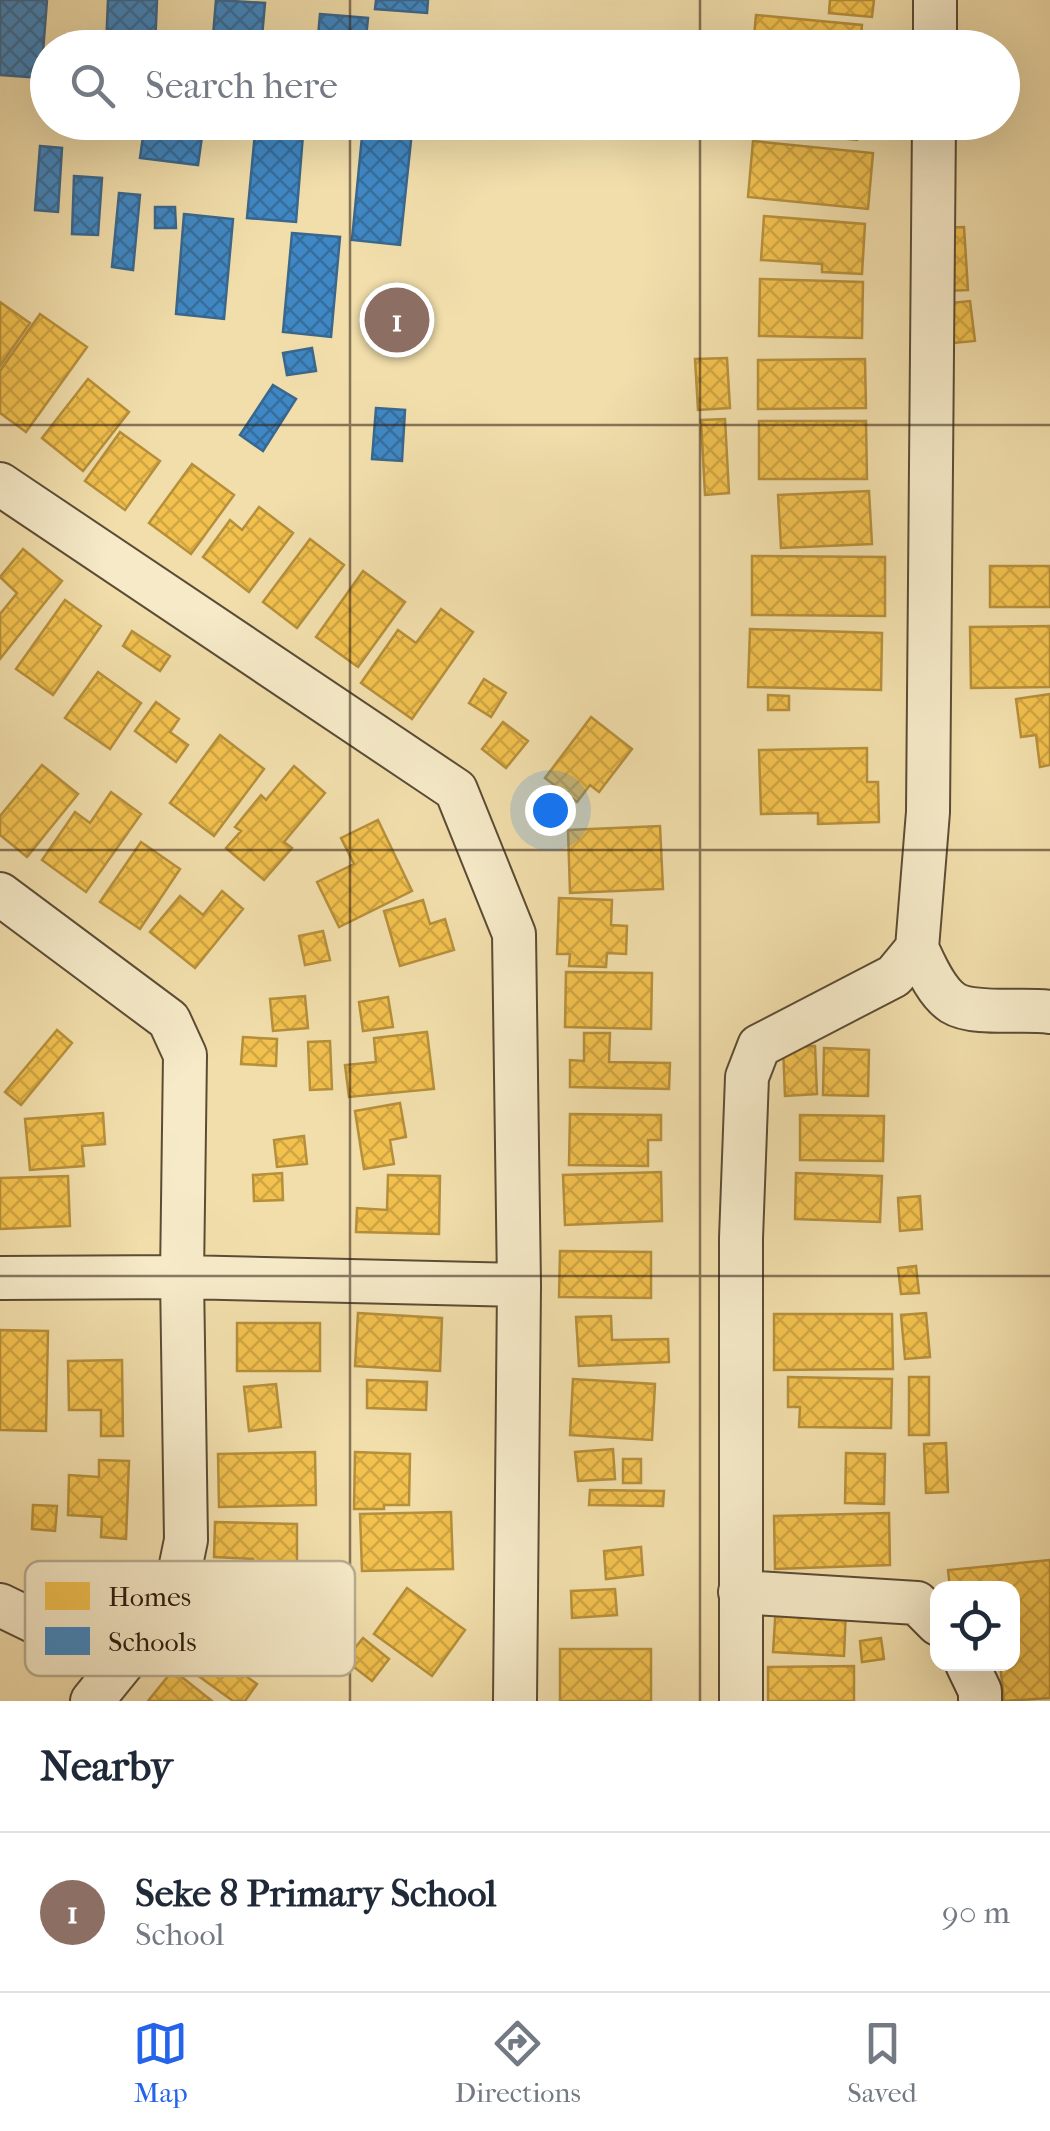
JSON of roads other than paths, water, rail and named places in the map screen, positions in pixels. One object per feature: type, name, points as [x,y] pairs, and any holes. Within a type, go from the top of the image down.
[{"type":"street","points":[[934,30],[935,0]]},
{"type":"street","points":[[934,140],[928,812],[917,948],[930,976],[953,1003],[1050,1012]]},
{"type":"street","points":[[0,484],[456,790],[514,934],[519,1285],[515,1701]]},
{"type":"street","points":[[0,894],[169,1020],[186,1055],[182,1277],[186,1540],[181,1561]]},
{"type":"street","points":[[741,1701],[741,1238],[747,1077],[759,1046],[894,976],[917,948]]},
{"type":"street","points":[[0,1278],[182,1277],[519,1285]]},
{"type":"street","points":[[740,1592],[918,1603],[930,1616]]},
{"type":"street","points":[[0,1605],[25,1617]]},
{"type":"street","points":[[970,1671],[980,1691],[980,1701]]},
{"type":"street","points":[[92,1701],[112,1676]]},
{"type":"place","name":"Seke 8 Primary School","points":[[397,320]]}]
